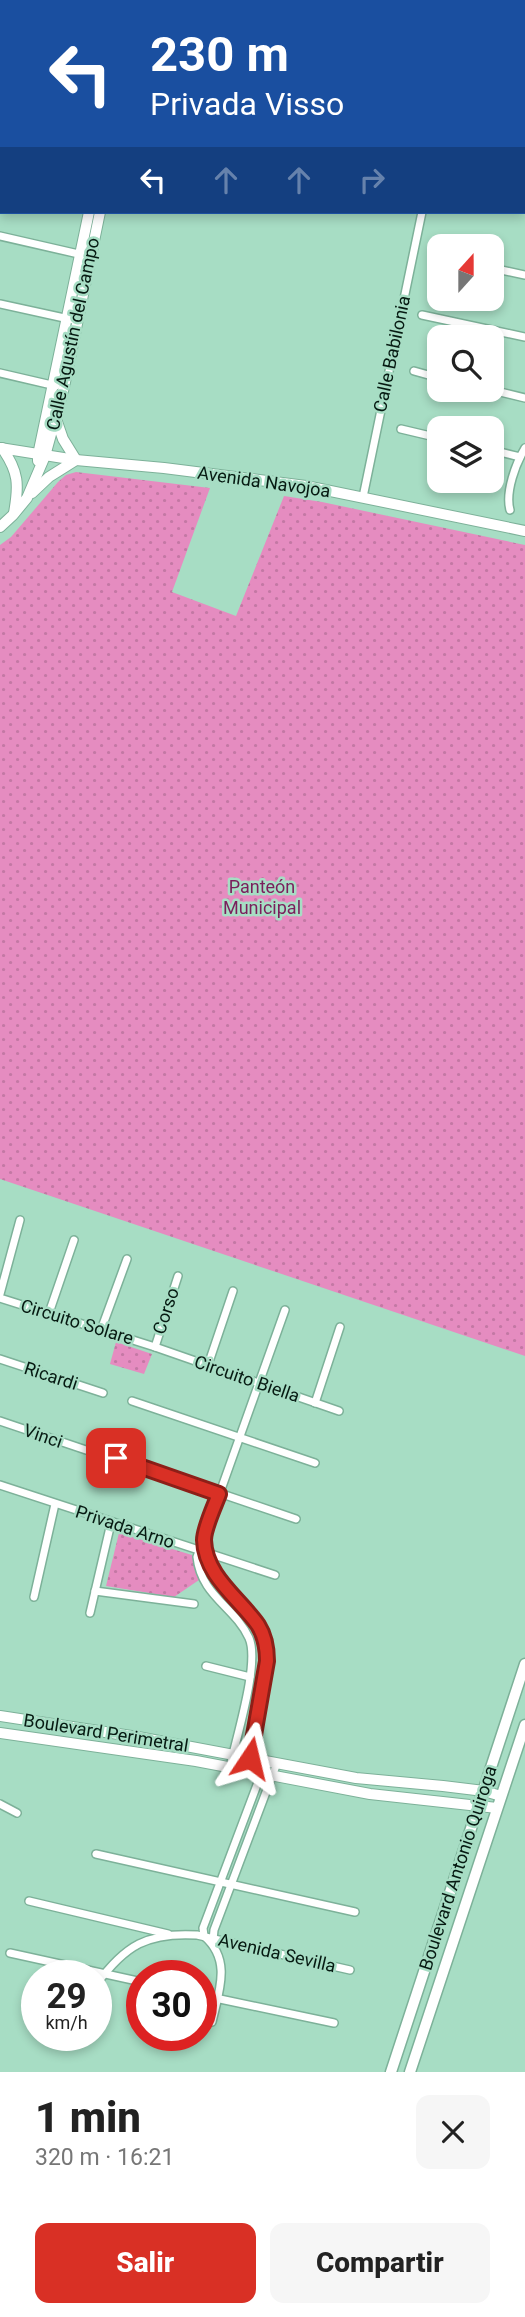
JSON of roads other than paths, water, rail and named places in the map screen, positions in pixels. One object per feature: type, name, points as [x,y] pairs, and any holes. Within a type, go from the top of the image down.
[{"type":"main road","name":"Boulevard Antonio Quiroga","points":[[391,2072],[525,1664]]},
{"type":"main road","name":"Boulevard Antonio Quiroga","points":[[410,2072],[525,1725]]},
{"type":"street","name":"Calle Agustín del Campo","points":[[42,455],[56,419],[78,321],[89,214]]},
{"type":"street","name":"Calle Agustín del Campo","points":[[42,455],[52,385],[66,319],[99,214]]},
{"type":"street","name":"Calle Babilonia","points":[[363,497],[422,214]]},
{"type":"street","points":[[0,236],[85,256]]},
{"type":"street","points":[[504,271],[525,275]]},
{"type":"street","points":[[0,304],[78,321]]},
{"type":"street","points":[[422,315],[525,337]]},
{"type":"street","points":[[414,370],[427,374]]},
{"type":"street","points":[[0,373],[64,387]]},
{"type":"street","points":[[504,393],[525,398]]},
{"type":"street","points":[[0,527],[50,477],[76,460],[56,419]]},
{"type":"street","points":[[401,429],[427,435]]},
{"type":"street","points":[[1,448],[17,475],[18,491],[13,515]]},
{"type":"street","name":"Avenida Navojoa","points":[[1,448],[76,460],[280,482],[525,531]]},
{"type":"street","points":[[510,510],[508,498],[525,448]]},
{"type":"street","points":[[504,453],[520,457]]},
{"type":"street","points":[[27,498],[42,455]]},
{"type":"street","points":[[0,1296],[20,1220]]},
{"type":"street","points":[[49,1314],[74,1240]]},
{"type":"street","points":[[101,1330],[127,1259]]},
{"type":"street","name":"Corso","points":[[155,1347],[178,1276]]},
{"type":"street","points":[[208,1366],[233,1291]]},
{"type":"street","name":"Circuito Solare","points":[[0,1296],[155,1347]]},
{"type":"street","points":[[230,1767],[245,1702],[245,1676],[252,1653],[246,1633],[210,1591],[201,1575],[198,1550],[285,1310]]},
{"type":"street","points":[[315,1403],[340,1327]]},
{"type":"street","name":"Circuito Biella","points":[[155,1347],[339,1411]]},
{"type":"street","name":"Ricardi","points":[[0,1359],[103,1393]]},
{"type":"street","points":[[132,1401],[315,1463]]},
{"type":"street","name":"Vinci","points":[[0,1421],[86,1450]]},
{"type":"street","points":[[116,1458],[296,1519]]},
{"type":"street","points":[[0,1486],[55,1504],[34,1597]]},
{"type":"street","name":"Privada Arno","points":[[55,1504],[275,1575]]},
{"type":"street","points":[[90,1613],[111,1523]]},
{"type":"street","points":[[204,1539],[216,1575],[258,1625],[267,1652],[247,1770]]},
{"type":"street","points":[[96,1591],[194,1604]]},
{"type":"street","points":[[222,1605],[232,1596]]},
{"type":"street","points":[[252,1653],[267,1652]]},
{"type":"street","points":[[206,1666],[245,1676]]},
{"type":"street","points":[[245,1702],[260,1705]]},
{"type":"street","name":"Boulevard Perimetral","points":[[0,1716],[138,1737],[356,1778],[484,1791],[501,1796]]},
{"type":"street","name":"Boulevard Perimetral","points":[[0,1733],[230,1767],[370,1794],[497,1808]]},
{"type":"street","points":[[122,1750],[138,1737]]},
{"type":"street","points":[[204,1936],[203,1928],[261,1773],[272,1762]]},
{"type":"street","points":[[272,1762],[273,1775],[214,1930],[213,1941],[222,1962],[217,1999],[334,2023]]},
{"type":"street","points":[[0,1804],[18,1813]]},
{"type":"street","points":[[236,1842],[247,1847]]},
{"type":"street","points":[[96,1854],[355,1912]]},
{"type":"street","points":[[29,1901],[172,1934]]},
{"type":"street","points":[[112,1965],[130,1949],[156,1937],[172,1934]]},
{"type":"street","name":"Avenida Sevilla","points":[[172,1934],[204,1936],[213,1941],[350,1970]]},
{"type":"street","points":[[10,1953],[41,1960]]},
{"type":"park label","name":"Panteón Municipal","points":[[262,897]]}]
